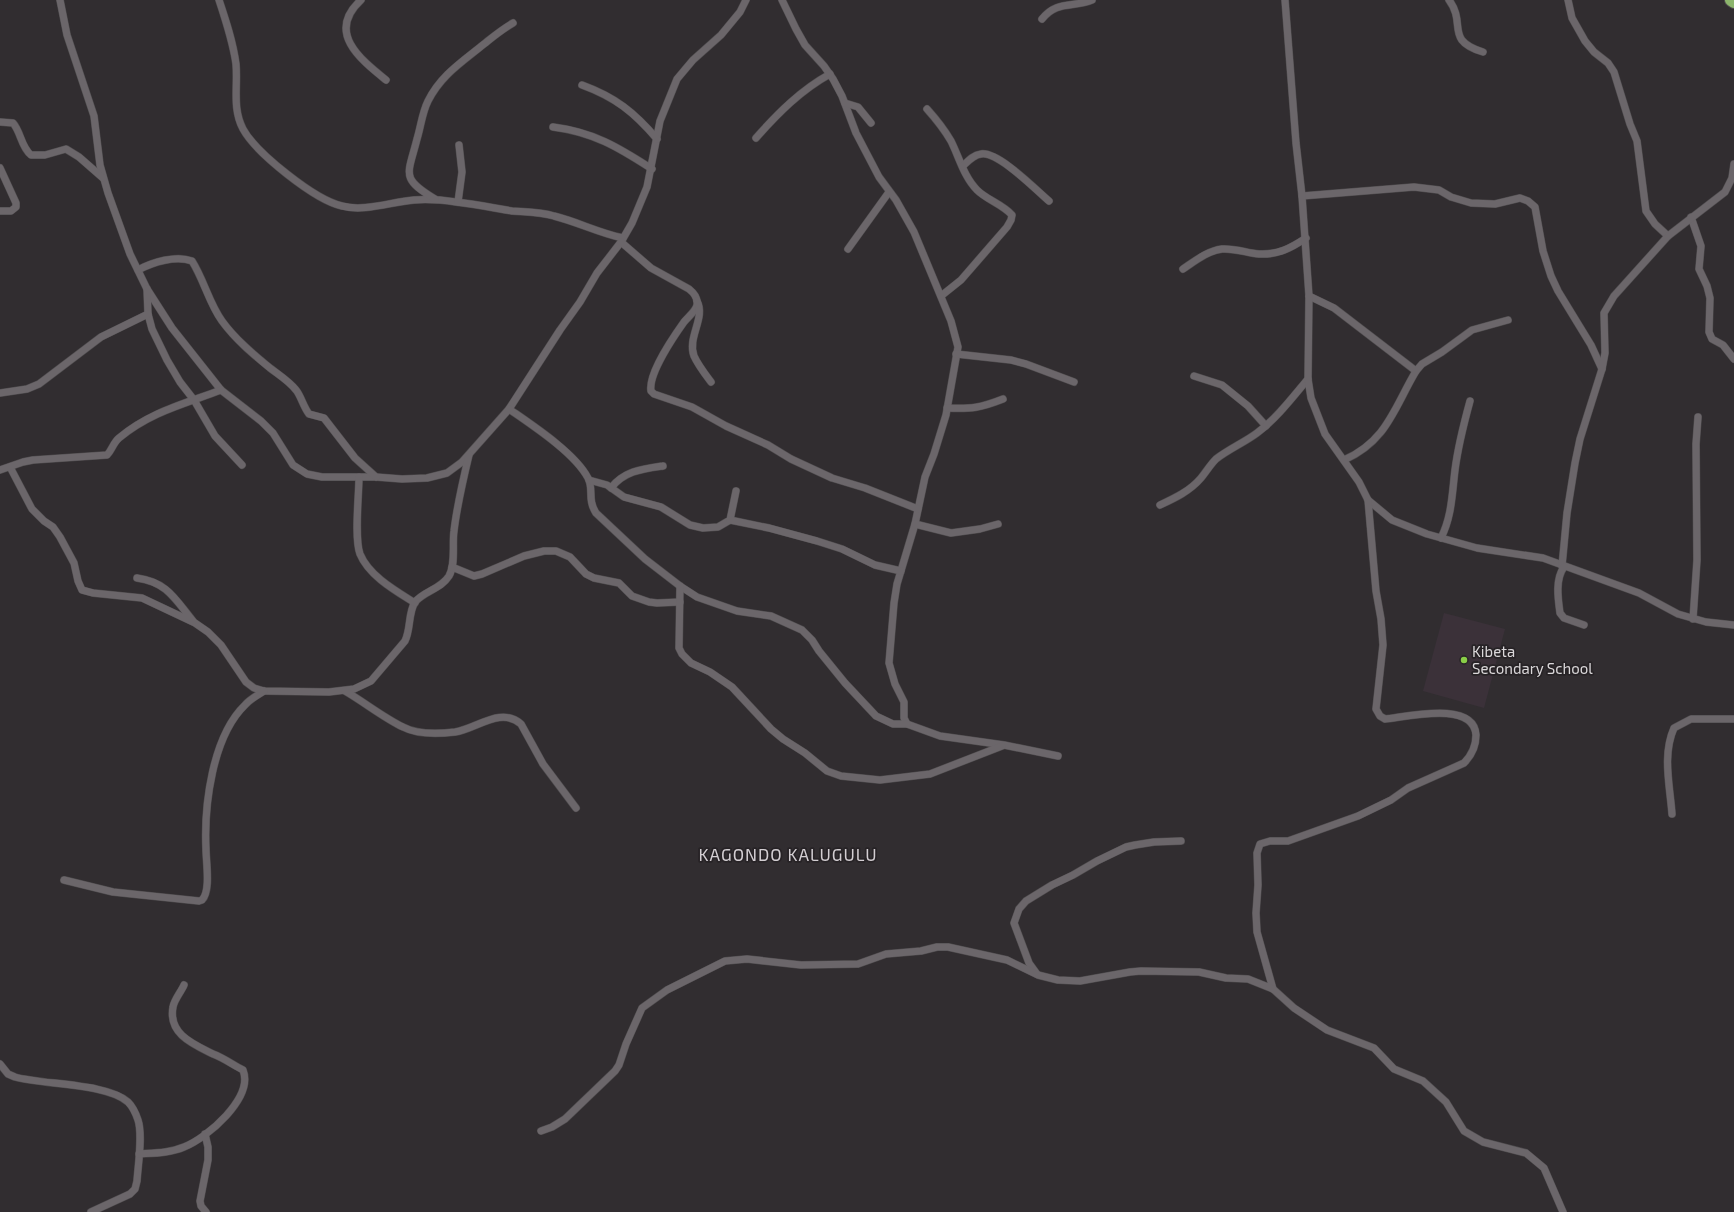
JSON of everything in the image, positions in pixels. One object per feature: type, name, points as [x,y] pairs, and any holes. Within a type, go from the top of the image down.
[{"type":"street","points":[[60,0],[67,35],[94,116],[103,178],[125,241],[138,270],[147,289],[172,328],[220,390],[269,429],[293,464],[307,474],[322,477],[376,477],[402,479],[427,478],[447,473],[469,455],[509,409],[597,273],[622,240],[639,209],[652,169],[660,121],[677,79],[693,60],[721,34],[740,12],[746,0]]},
{"type":"street","points":[[219,0],[228,24],[234,52],[237,82],[235,98],[238,116],[244,130],[255,146],[312,193],[326,201],[342,207],[358,208],[414,200],[437,200],[554,216],[622,240],[651,268],[694,293],[700,311],[692,346],[694,356],[711,382]]},
{"type":"street","points":[[361,0],[353,8],[349,15],[345,32],[353,49],[386,80]]},
{"type":"street","points":[[782,0],[805,45],[830,74],[845,103],[856,133],[875,171],[914,232],[951,321],[958,347],[947,408],[934,454],[925,477],[915,524],[901,571],[894,603],[889,663],[904,702],[904,718],[907,724]]},
{"type":"street","points":[[1042,19],[1047,12],[1066,3],[1087,2],[1092,0]]},
{"type":"street","points":[[1285,0],[1296,143],[1306,238],[1309,296],[1308,379],[1311,398],[1325,434],[1359,482],[1368,500],[1382,513],[1400,524],[1441,538],[1476,548],[1533,556],[1639,593],[1667,609],[1693,619],[1706,622],[1732,623]]},
{"type":"street","points":[[1449,0],[1455,10],[1460,37],[1463,43],[1470,48],[1483,52]]},
{"type":"street","points":[[1568,0],[1572,18],[1585,41],[1594,52],[1608,63],[1614,72],[1630,124],[1637,141],[1646,211],[1655,224],[1668,236]]},
{"type":"street","points":[[437,200],[414,185],[409,175],[410,164],[428,101],[448,72],[500,30],[513,23]]},
{"type":"street","points":[[756,138],[791,102],[809,87],[830,74]]},
{"type":"street","points":[[582,85],[613,98],[642,121],[657,138]]},
{"type":"street","points":[[845,103],[858,107],[871,123]]},
{"type":"street","points":[[927,109],[942,126],[951,140],[970,180],[977,190],[1012,215],[1007,227],[961,280],[941,296]]},
{"type":"street","points":[[0,122],[13,123],[26,152],[30,156],[46,155],[66,149],[79,157],[103,178]]},
{"type":"street","points":[[553,127],[575,131],[602,139],[652,169]]},
{"type":"street","points":[[458,202],[462,172],[459,145]]},
{"type":"street","points":[[963,166],[971,158],[978,154],[994,156],[1020,175],[1049,201]]},
{"type":"street","points":[[1584,625],[1564,618],[1560,613],[1559,586],[1560,574],[1563,567],[1567,513],[1575,463],[1580,439],[1602,369],[1605,353],[1604,313],[1614,296],[1668,236],[1725,192],[1732,178],[1734,164]]},
{"type":"street","points":[[0,168],[16,203],[14,210],[0,211]]},
{"type":"street","points":[[1302,196],[1414,187],[1439,190],[1451,197],[1471,202],[1495,204],[1520,198],[1528,201],[1535,206],[1543,251],[1551,276],[1558,291],[1591,345],[1602,369]]},
{"type":"street","points":[[848,249],[889,192]]},
{"type":"street","points":[[1691,217],[1701,246],[1699,269],[1707,286],[1710,298],[1709,332],[1712,339],[1723,345],[1734,359]]},
{"type":"street","points":[[1183,269],[1207,254],[1222,249],[1260,254],[1278,253],[1292,248],[1306,238]]},
{"type":"street","points":[[138,270],[146,266],[172,259],[192,261],[198,270],[209,299],[222,321],[232,334],[292,386],[309,414],[324,418],[355,458],[376,477]]},
{"type":"street","points":[[147,289],[148,314],[152,329],[167,360],[180,382],[194,400],[215,436],[242,465]]},
{"type":"street","points":[[1309,296],[1339,312],[1416,371]]},
{"type":"street","points":[[696,300],[696,308],[676,334],[661,360],[653,378],[651,391],[654,394],[692,408],[726,426],[768,445],[791,459],[832,478],[865,488],[918,509]]},
{"type":"street","points":[[0,393],[27,389],[39,384],[101,337],[148,314]]},
{"type":"street","points":[[1344,460],[1365,448],[1382,432],[1397,409],[1416,371],[1422,364],[1442,352],[1472,330],[1508,320]]},
{"type":"street","points":[[956,354],[1011,360],[1074,382]]},
{"type":"street","points":[[1194,376],[1222,385],[1248,406],[1266,426]]},
{"type":"street","points":[[1160,505],[1177,498],[1188,490],[1200,479],[1216,460],[1244,443],[1266,426],[1282,410],[1308,379]]},
{"type":"street","points":[[0,470],[33,460],[107,455],[115,442],[149,417],[161,411],[220,390]]},
{"type":"street","points":[[947,408],[966,409],[982,407],[1003,399]]},
{"type":"street","points":[[1441,538],[1448,524],[1451,512],[1456,462],[1470,401]]},
{"type":"street","points":[[509,409],[544,434],[586,473],[589,480],[592,506],[596,513],[645,559],[697,597],[737,611],[771,616],[802,630],[812,640],[819,651],[845,682],[876,716],[893,724],[907,724],[940,736],[1004,745],[1058,756]]},
{"type":"street","points":[[1693,619],[1697,560],[1696,444],[1698,417]]},
{"type":"street","points":[[137,578],[163,586],[172,594],[195,622],[221,645],[246,682],[254,688],[264,690],[354,690],[371,681],[405,641],[409,633],[415,603],[421,596],[441,584],[448,576],[452,567],[454,531],[461,486],[469,455]]},
{"type":"street","points":[[611,488],[617,479],[624,475],[639,470],[663,466]]},
{"type":"street","points":[[10,467],[32,509],[44,521],[53,527],[60,537],[74,563],[78,581],[82,590],[93,593],[142,598],[195,622]]},
{"type":"street","points":[[359,477],[358,519],[360,554],[381,581],[415,603]]},
{"type":"street","points":[[589,480],[603,484],[624,497],[661,507],[690,525],[703,528],[718,527],[730,520],[769,528],[817,541],[842,550],[875,565],[901,571]]},
{"type":"street","points":[[730,520],[736,491]]},
{"type":"street","points":[[1273,989],[1258,932],[1256,913],[1258,885],[1257,853],[1260,844],[1270,841],[1288,841],[1358,816],[1391,800],[1408,788],[1464,762],[1470,757],[1475,744],[1476,734],[1473,727],[1469,722],[1458,715],[1433,713],[1385,718],[1377,713],[1376,699],[1383,645],[1381,619],[1376,591],[1368,500]]},
{"type":"street","points":[[915,524],[951,533],[980,529],[998,524]]},
{"type":"street","points":[[452,567],[474,576],[524,556],[544,551],[556,551],[570,557],[586,574],[594,578],[619,583],[632,596],[649,602],[680,602]]},
{"type":"street","points":[[680,586],[679,648],[682,654],[691,663],[725,682],[771,729],[827,771],[841,776],[863,779],[903,779],[930,774],[1004,745]]},
{"type":"street","points":[[64,880],[113,892],[199,901],[202,900],[206,893],[206,848],[209,786],[216,756],[230,726],[244,705],[264,690]]},
{"type":"street","points":[[345,691],[403,728],[415,732],[455,732],[494,718],[503,717],[516,720],[521,724],[543,764],[576,808]]},
{"type":"street","points":[[1672,814],[1667,757],[1670,737],[1674,728],[1691,719],[1734,719]]},
{"type":"street","points":[[1038,975],[1030,963],[1014,923],[1019,909],[1026,901],[1052,885],[1126,847],[1154,842],[1181,841]]},
{"type":"street","points":[[541,1131],[552,1127],[565,1119],[615,1071],[619,1065],[626,1044],[642,1008],[667,990],[725,961],[747,959],[801,965],[858,964],[886,954],[921,951],[937,947],[948,947],[1007,960],[1038,975],[1070,981],[1080,981],[1130,972],[1199,972],[1226,978],[1248,979],[1273,989],[1294,1008],[1327,1030],[1374,1048],[1394,1069],[1424,1081],[1446,1102],[1464,1131],[1483,1142],[1501,1148],[1526,1153],[1544,1168],[1563,1212]]},
{"type":"street","points":[[139,1154],[164,1153],[184,1147],[205,1134],[232,1111],[244,1087],[246,1076],[243,1070],[214,1054],[199,1048],[183,1037],[175,1028],[172,1020],[173,1006],[184,985]]},
{"type":"street","points":[[0,1064],[8,1074],[15,1077],[32,1081],[69,1084],[100,1090],[128,1102],[133,1109],[139,1121],[139,1154],[135,1189],[130,1194],[91,1212]]},
{"type":"street","points":[[205,1134],[208,1147],[208,1160],[200,1201],[201,1206],[206,1212]]},
{"type":"shaded area","name":"Kibeta Secondary School","points":[[1444,613],[1505,629],[1484,708],[1423,691]]},
{"type":"place","name":"Kibeta Secondary School","points":[[1464,660]]},
{"type":"district","name":"KAGONDO KALUGULU","points":[[788,854]]}]
